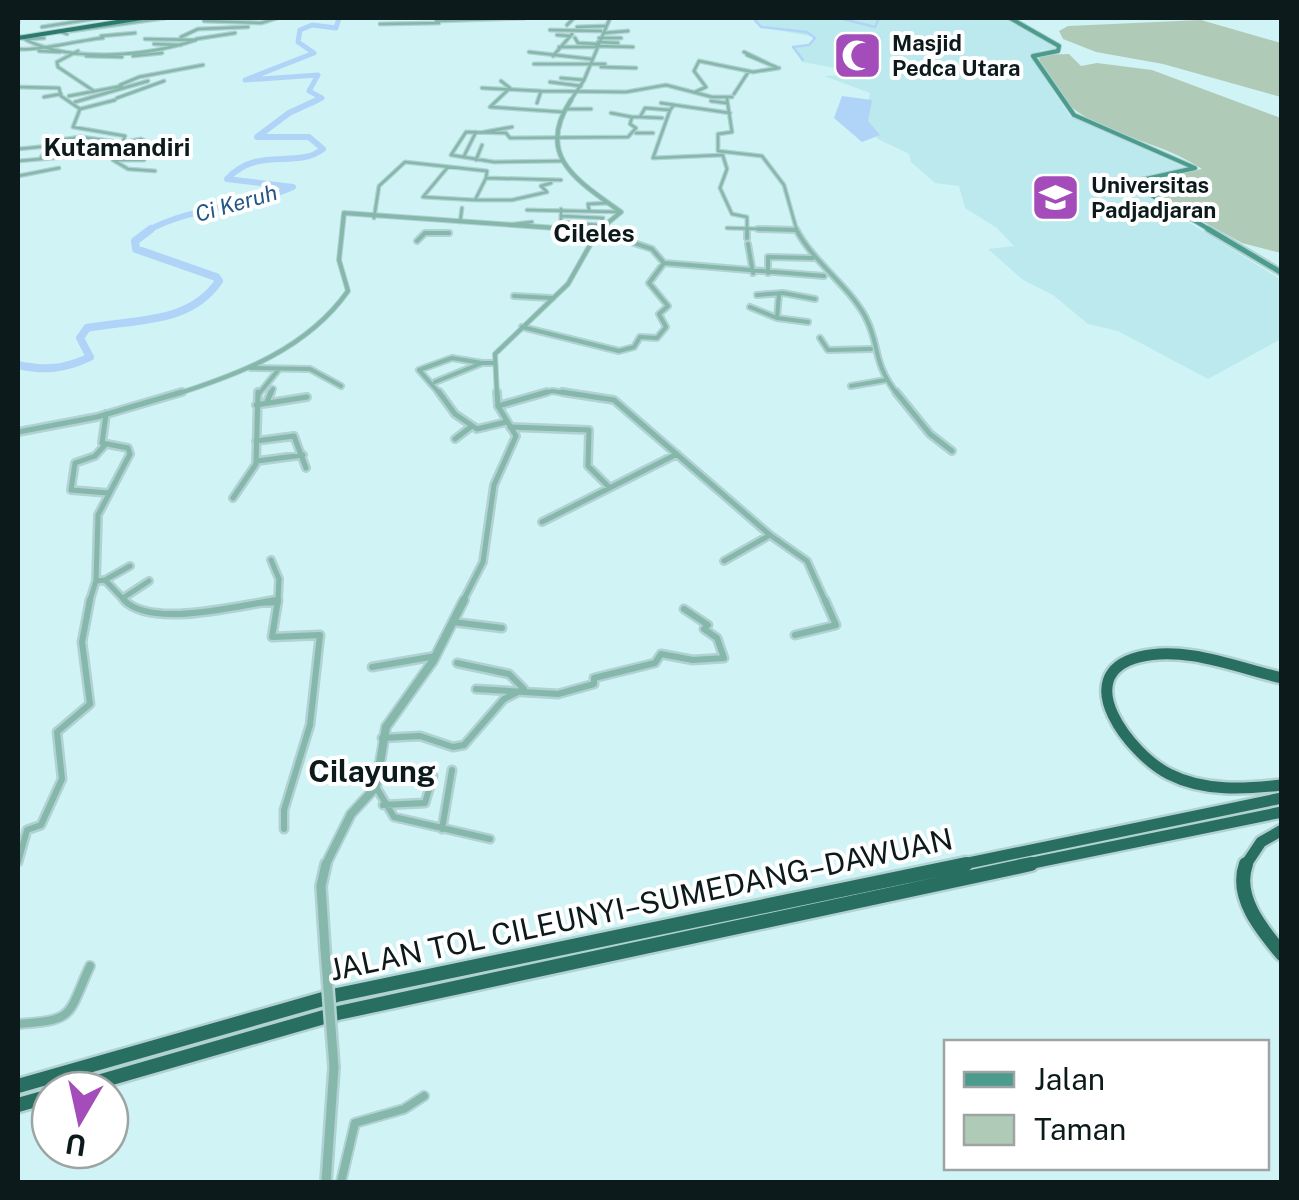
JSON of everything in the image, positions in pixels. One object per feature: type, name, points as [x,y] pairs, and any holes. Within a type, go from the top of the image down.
[{"type":"highway","points":[[21,38],[42,30],[58,32],[145,18]]},
{"type":"highway","points":[[1282,678],[1153,655],[1122,662],[1112,671],[1107,686],[1113,722],[1142,759],[1169,774],[1220,788],[1282,784]]},
{"type":"highway","name":"JALAN TOL CILEUNYI–SUMEDANG–DAWUAN","points":[[18,1086],[338,996],[1282,798]]},
{"type":"highway","name":"JALAN TOL CILEUNYI–SUMEDANG–DAWUAN","points":[[130,1073],[338,1013],[1282,812]]},
{"type":"highway","points":[[1282,830],[1252,848],[1242,871],[1252,914],[1282,954]]},
{"type":"main road","points":[[1010,18],[1060,49],[1033,56],[1074,115],[1195,168],[1141,180],[1146,192],[1282,274]]},
{"type":"street","points":[[42,30],[48,18]]},
{"type":"street","points":[[42,30],[99,18]]},
{"type":"street","points":[[92,26],[124,18]]},
{"type":"street","points":[[145,18],[165,18]]},
{"type":"street","points":[[58,32],[111,29],[165,18]]},
{"type":"street","points":[[178,38],[222,18],[260,24],[277,18]]},
{"type":"street","points":[[436,21],[467,24],[525,18]]},
{"type":"street","points":[[567,25],[574,18]]},
{"type":"street","points":[[610,18],[581,86],[557,122],[562,161],[574,176],[619,212]]},
{"type":"street","points":[[380,24],[452,22]]},
{"type":"street","points":[[235,30],[239,23]]},
{"type":"street","points":[[42,30],[51,24]]},
{"type":"street","points":[[204,24],[235,30]]},
{"type":"street","points":[[88,54],[165,50],[186,46],[216,32],[248,27]]},
{"type":"street","points":[[557,64],[555,56],[560,47],[584,27]]},
{"type":"street","points":[[550,30],[633,46]]},
{"type":"street","points":[[58,32],[67,34]]},
{"type":"street","points":[[574,33],[578,42],[628,32]]},
{"type":"street","points":[[36,51],[135,33]]},
{"type":"street","points":[[557,35],[574,33]]},
{"type":"street","points":[[21,38],[47,46],[129,54]]},
{"type":"street","points":[[599,38],[618,43]]},
{"type":"street","points":[[560,47],[599,38],[621,38]]},
{"type":"street","points":[[145,39],[196,39]]},
{"type":"street","points":[[154,44],[186,46]]},
{"type":"street","points":[[20,50],[60,52]]},
{"type":"street","points":[[81,50],[57,62],[67,74],[94,91]]},
{"type":"street","points":[[74,52],[94,52]]},
{"type":"street","points":[[528,52],[591,66]]},
{"type":"street","points":[[686,100],[706,88],[694,72],[698,62],[749,71],[779,68],[746,53],[756,61]]},
{"type":"street","points":[[732,66],[756,61],[769,64]]},
{"type":"street","points":[[534,64],[636,68]]},
{"type":"street","points":[[75,102],[173,68],[184,70],[203,65]]},
{"type":"street","points":[[606,74],[607,66]]},
{"type":"street","points":[[749,71],[730,98],[732,132],[718,136],[717,149],[728,169],[720,188],[732,214],[747,217],[753,274]]},
{"type":"street","points":[[67,74],[81,72]]},
{"type":"street","points":[[561,78],[581,86]]},
{"type":"street","points":[[55,97],[148,81]]},
{"type":"street","points":[[80,109],[164,81]]},
{"type":"street","points":[[500,81],[508,90]]},
{"type":"street","points":[[550,82],[650,90]]},
{"type":"street","points":[[644,89],[666,85],[711,99],[730,98]]},
{"type":"street","points":[[18,87],[53,86],[80,109]]},
{"type":"street","points":[[482,88],[542,91],[581,86]]},
{"type":"street","points":[[508,90],[490,106],[591,110]]},
{"type":"street","points":[[537,103],[542,91]]},
{"type":"street","points":[[711,99],[714,91]]},
{"type":"street","points":[[104,95],[116,100]]},
{"type":"street","points":[[44,97],[63,96]]},
{"type":"street","points":[[660,104],[672,107]]},
{"type":"street","points":[[672,107],[663,118],[661,141],[653,158],[762,156],[784,186],[796,230],[812,258],[865,316],[871,349],[886,380],[930,434],[952,451]]},
{"type":"street","points":[[640,117],[646,108],[730,113]]},
{"type":"street","points":[[80,109],[72,127],[125,136],[125,143],[113,160]]},
{"type":"street","points":[[514,116],[517,109]]},
{"type":"street","points":[[611,113],[663,118]]},
{"type":"street","points":[[630,137],[636,126],[630,124],[632,117]]},
{"type":"street","points":[[484,132],[488,128],[512,127]]},
{"type":"street","points":[[562,161],[476,160],[451,155],[462,132],[507,134],[510,138],[630,137],[653,133]]},
{"type":"street","points":[[464,158],[476,132]]},
{"type":"street","points":[[52,141],[81,137],[134,144]]},
{"type":"street","points":[[125,143],[142,139],[151,144]]},
{"type":"street","points":[[476,160],[482,145]]},
{"type":"street","points":[[18,149],[49,146],[40,158]]},
{"type":"street","points":[[18,161],[158,149]]},
{"type":"street","points":[[20,175],[36,153]]},
{"type":"street","points":[[113,160],[144,160]]},
{"type":"street","points":[[113,160],[128,170],[155,171]]},
{"type":"street","points":[[374,218],[380,186],[403,162],[487,172],[475,200]]},
{"type":"street","points":[[448,166],[423,197],[512,200],[548,192],[531,180]]},
{"type":"street","points":[[20,175],[59,168]]},
{"type":"street","points":[[540,186],[574,176]]},
{"type":"street","points":[[486,178],[560,180]]},
{"type":"street","points":[[589,210],[588,204],[607,202],[619,212]]},
{"type":"street","points":[[460,222],[462,208]]},
{"type":"street","points":[[560,216],[603,219],[599,224],[563,222],[560,216],[561,209]]},
{"type":"street","points":[[527,210],[619,212]]},
{"type":"street","points":[[18,432],[57,428],[250,368],[319,330],[336,313],[348,286],[338,260],[340,218],[347,212],[374,218],[598,231],[649,247],[664,263],[753,274],[825,276]]},
{"type":"street","points":[[490,839],[394,817],[383,805],[376,787],[382,738],[398,707],[436,656],[483,562],[494,486],[516,436],[498,406],[494,363],[498,348],[576,273],[598,231],[619,212]]},
{"type":"street","points":[[437,234],[445,220]]},
{"type":"street","points":[[514,224],[532,222]]},
{"type":"street","points":[[728,228],[796,230]]},
{"type":"street","points":[[417,242],[423,233],[449,233]]},
{"type":"street","points":[[768,274],[768,257],[812,258]]},
{"type":"street","points":[[522,327],[619,350],[634,346],[640,337],[658,338],[666,327],[659,314],[668,306],[649,284],[664,263]]},
{"type":"street","points":[[777,318],[779,294]]},
{"type":"street","points":[[757,295],[814,299]]},
{"type":"street","points":[[514,296],[552,298]]},
{"type":"street","points":[[750,308],[777,318],[808,322]]},
{"type":"street","points":[[820,338],[828,350],[871,349]]},
{"type":"street","points":[[472,426],[451,415],[435,382],[420,368],[450,358],[494,363]]},
{"type":"street","points":[[435,382],[482,363]]},
{"type":"street","points":[[250,368],[311,368],[328,374],[341,386]]},
{"type":"street","points":[[233,498],[257,461],[253,406],[264,380],[279,369]]},
{"type":"street","points":[[851,386],[886,380]]},
{"type":"street","points":[[267,402],[273,389]]},
{"type":"street","points":[[498,406],[522,403],[540,392],[607,398],[770,535],[806,560],[836,626],[795,634]]},
{"type":"street","points":[[253,406],[307,397]]},
{"type":"street","points":[[18,862],[28,830],[41,824],[62,779],[56,732],[90,704],[80,664],[84,611],[96,581],[96,521],[130,450],[105,446],[101,440],[108,415],[105,413]]},
{"type":"street","points":[[454,438],[472,426],[508,424],[589,430],[588,466],[609,487]]},
{"type":"street","points":[[256,441],[293,436],[306,468]]},
{"type":"street","points":[[105,446],[95,456],[75,464],[71,490],[111,494]]},
{"type":"street","points":[[257,461],[303,454]]},
{"type":"street","points":[[542,522],[678,454]]},
{"type":"street","points":[[724,561],[770,535]]},
{"type":"street","points":[[271,560],[278,574],[272,638],[320,635],[310,689],[310,725],[284,810],[284,829]]},
{"type":"street","points":[[96,581],[130,566]]},
{"type":"street","points":[[104,580],[138,612],[158,616],[278,600]]},
{"type":"street","points":[[123,598],[149,581]]},
{"type":"street","points":[[476,689],[558,694],[594,684],[594,678],[656,664],[661,654],[704,662],[724,658],[717,638],[704,629],[708,625],[684,609]]},
{"type":"street","points":[[450,622],[502,628]]},
{"type":"street","points":[[372,666],[436,656]]},
{"type":"street","points":[[457,663],[508,674],[524,689]]},
{"type":"street","points":[[382,738],[420,736],[448,746],[464,745],[504,699],[524,689]]},
{"type":"street","points":[[442,829],[452,770]]},
{"type":"street","points":[[383,805],[426,803],[433,776]]},
{"type":"street","points":[[326,1182],[333,1130],[334,1067],[320,886],[326,864],[351,814],[376,787]]},
{"type":"street","points":[[18,1024],[59,1021],[68,1015],[90,966]]},
{"type":"street","points":[[340,1182],[355,1123],[404,1110],[424,1096]]},
{"type":"shaded area","name":"Universitas Padjadjaran","points":[[753,18],[1006,18],[1043,37],[1057,49],[1041,50],[1031,58],[1070,116],[1186,168],[1138,180],[1134,188],[1281,280],[1281,339],[1208,379],[1118,331],[1088,324],[1053,295],[1023,280],[988,249],[1014,246],[997,228],[965,208],[959,186],[935,183],[911,162],[909,154],[878,139],[865,119],[870,93],[824,76],[843,75],[835,68],[802,62],[793,47],[809,45],[815,37],[761,27]]},
{"type":"shaded area","points":[[842,96],[872,100],[868,121],[880,135],[862,142],[834,118]]},
{"type":"green space","points":[[1201,20],[1281,43],[1281,97],[1163,64],[1096,52],[1063,39],[1059,31],[1068,26]]},
{"type":"green space","points":[[1069,54],[1081,66],[1097,63],[1152,70],[1281,118],[1281,253],[1242,243],[1158,197],[1152,184],[1158,180],[1151,179],[1202,169],[1085,117],[1066,102],[1050,82],[1038,55]]},
{"type":"waterway","name":"Ci Keruh","points":[[312,103],[322,98],[309,91],[318,75],[245,80],[314,53],[298,42],[300,30],[312,25],[336,28],[339,18]]},
{"type":"waterway","points":[[753,18],[761,27],[807,32],[815,38],[809,45],[793,47],[803,60]]},
{"type":"waterway","points":[[839,18],[875,27],[879,18]]},
{"type":"waterway","name":"Ci Keruh","points":[[151,229],[293,187],[227,179],[252,163],[301,158],[323,149],[309,137],[257,137],[289,113],[317,100]]},
{"type":"waterway","name":"Ci Keruh","points":[[18,365],[55,368],[81,361],[90,357],[80,338],[87,328],[159,318],[192,306],[207,295],[219,281],[216,277],[136,249],[135,241],[151,229]]},
{"type":"place","name":"Masjid Pedca Utara","points":[[857,56]]},
{"type":"place","name":"Universitas Padjadjaran","points":[[1056,198]]},
{"type":"district","name":"Kutamandiri","points":[[117,147]]},
{"type":"district","name":"Cileles","points":[[594,233]]},
{"type":"district","name":"Cilayung","points":[[372,771]]}]
